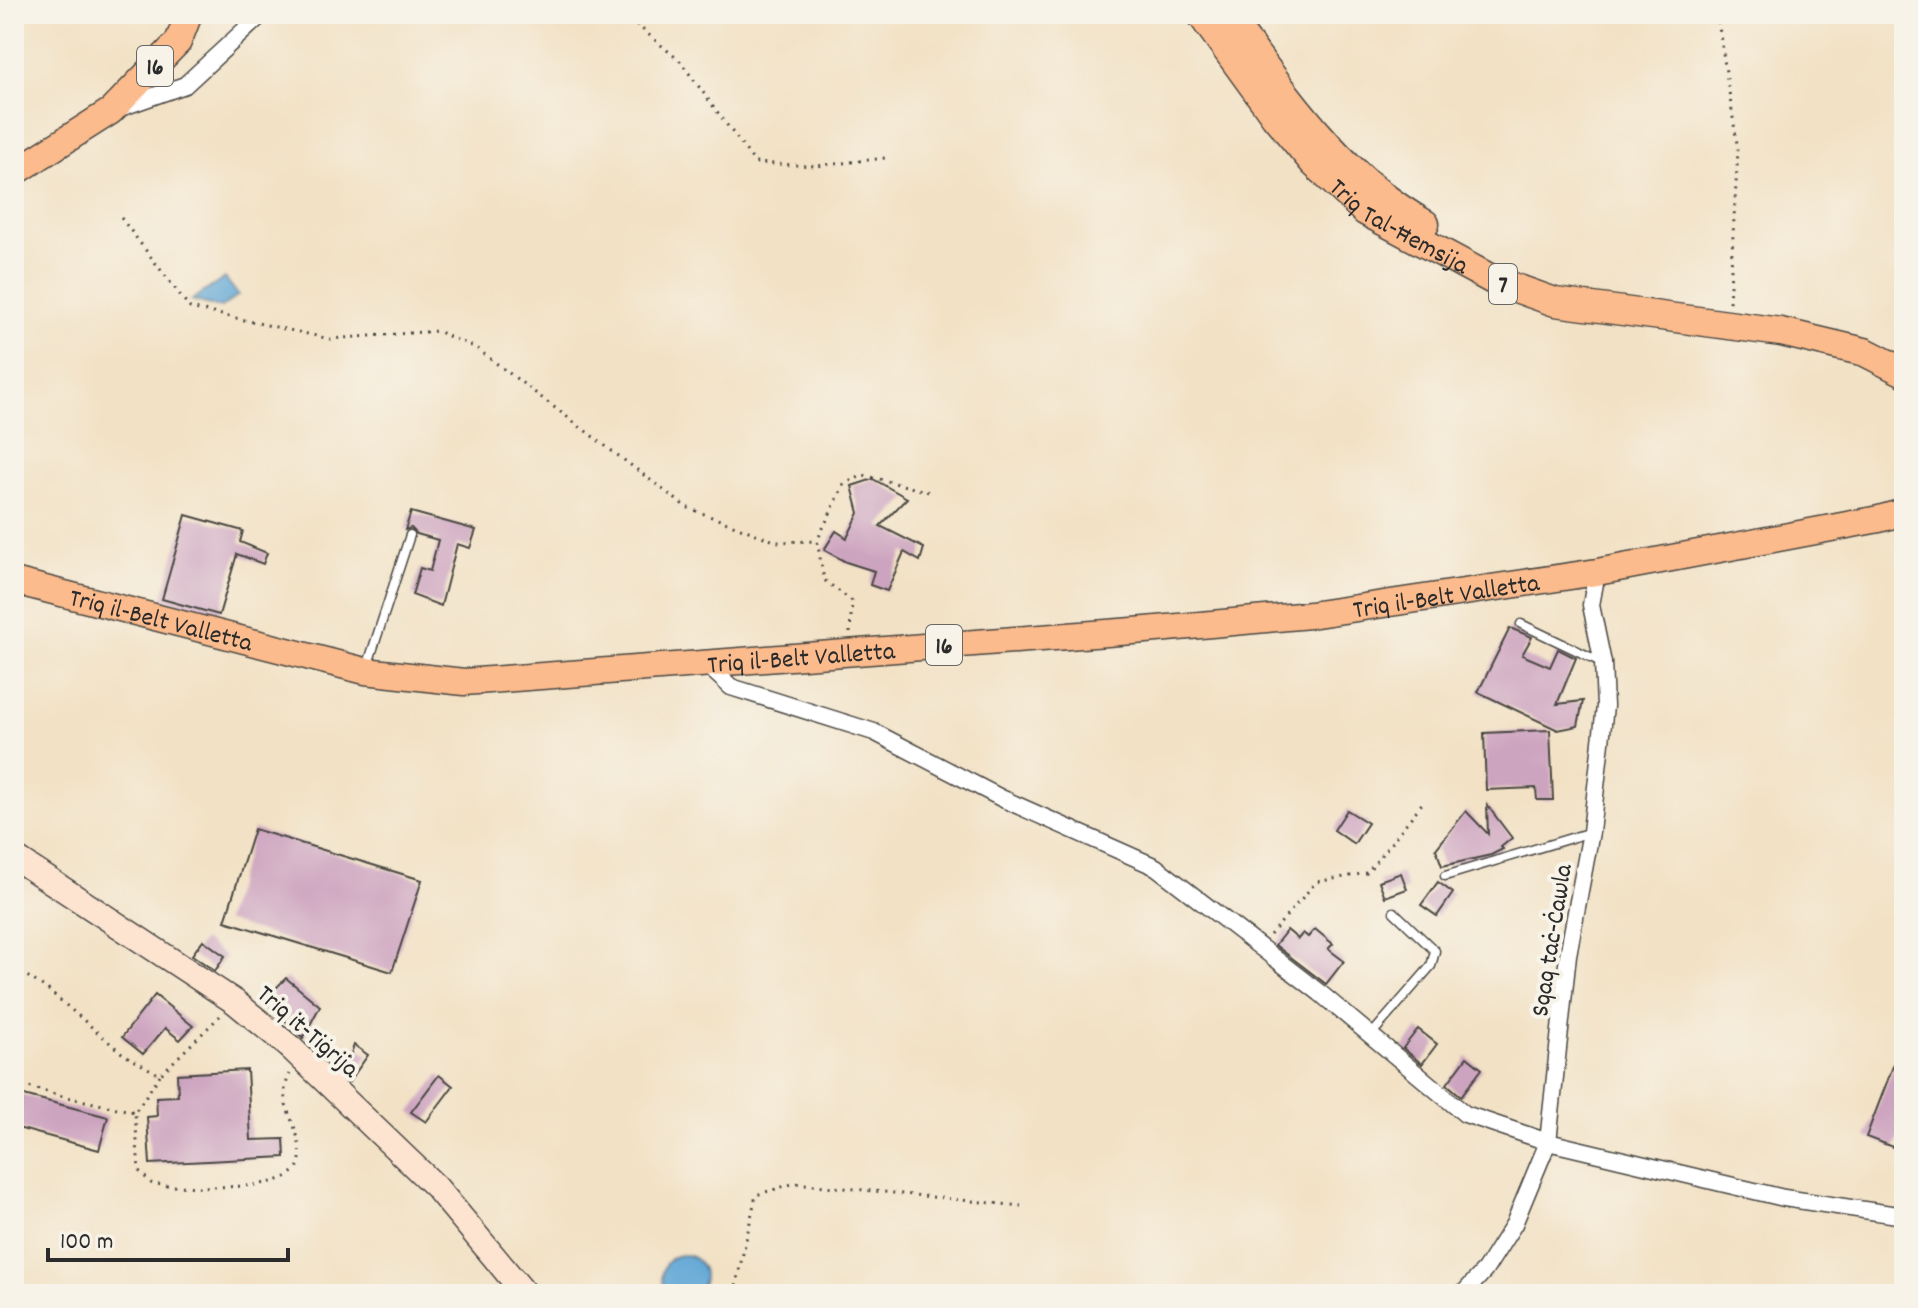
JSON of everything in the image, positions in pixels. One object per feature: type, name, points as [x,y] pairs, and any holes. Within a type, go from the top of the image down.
[{"type":"highway","name":"Triq Tal-Ħemsija","points":[[1201,14],[1275,116],[1324,172],[1365,211],[1481,274],[1555,302],[1781,332],[1865,352],[1902,356]]},
{"type":"highway","name":"Triq Tal-Ħemsija","points":[[1226,14],[1308,125],[1350,168],[1396,207],[1507,270],[1583,292],[1855,331],[1902,356]]},
{"type":"main road","name":"16","points":[[14,173],[111,111],[178,42],[189,14]]},
{"type":"main road","name":"Triq il-Belt Valletta","points":[[14,581],[365,671],[464,682],[1310,615],[1597,572],[1896,517]]},
{"type":"main road","name":"Triq it-Tiġrija","points":[[14,857],[235,1002],[303,1059],[436,1187],[525,1294]]},
{"type":"street","points":[[111,111],[185,85],[262,14]]},
{"type":"street","name":"Sqaq taċ-Ċawla","points":[[1463,1294],[1485,1270],[1514,1224],[1548,1142],[1568,955],[1591,832],[1605,706],[1603,663],[1591,605],[1597,572]]},
{"type":"street","points":[[705,663],[731,687],[874,732],[1001,798],[1156,867],[1260,947],[1465,1114],[1548,1142],[1784,1198],[1904,1216]]},
{"type":"lane","points":[[365,671],[410,535]]},
{"type":"lane","points":[[1521,624],[1603,663]]},
{"type":"lane","points":[[1445,876],[1591,832]]},
{"type":"lane","points":[[1371,1036],[1431,966],[1435,951],[1394,912]]},
{"type":"path","points":[[624,14],[680,61],[755,163],[817,166],[885,158]]},
{"type":"path","points":[[1717,14],[1738,150],[1728,311]]},
{"type":"path","points":[[121,218],[190,308],[330,339],[437,331],[476,348],[686,507],[777,542],[817,541]]},
{"type":"path","points":[[848,653],[852,601],[824,580],[817,541],[844,484],[864,475],[929,492]]},
{"type":"path","points":[[1260,947],[1316,882],[1367,873],[1424,801]]},
{"type":"path","points":[[14,968],[46,988],[123,1054],[160,1075]]},
{"type":"path","points":[[235,1002],[160,1075],[135,1112],[139,1171],[151,1183],[167,1186],[268,1184],[296,1170],[301,1160],[295,1130],[284,1105],[285,1085],[303,1059]]},
{"type":"path","points":[[14,1083],[135,1112]]},
{"type":"path","points":[[734,1294],[756,1195],[795,1183],[1021,1206]]},
{"type":"water","points":[[225,278],[238,295],[221,308],[192,300]]},
{"type":"water","points":[[683,1255],[698,1261],[704,1276],[698,1291],[683,1297],[668,1291],[662,1276],[668,1261]]},
{"type":"building","points":[[873,479],[907,498],[880,526],[924,548],[920,561],[904,552],[887,591],[870,585],[874,571],[846,562],[824,550],[836,531],[847,538],[859,513],[852,486]]},
{"type":"building","points":[[411,512],[476,530],[470,548],[457,544],[441,606],[412,595],[420,568],[430,571],[438,540],[417,534],[411,528],[405,530]]},
{"type":"building","points":[[186,515],[243,531],[240,542],[267,553],[263,564],[237,554],[219,615],[162,599]]},
{"type":"building","points":[[1510,628],[1532,637],[1522,655],[1550,667],[1558,649],[1576,658],[1557,704],[1583,701],[1578,726],[1558,730],[1478,692]]},
{"type":"building","points":[[1550,730],[1553,800],[1537,800],[1536,788],[1486,790],[1484,733]]},
{"type":"building","points":[[1487,805],[1512,838],[1501,847],[1503,849],[1491,855],[1442,866],[1436,849],[1466,811],[1488,834]]},
{"type":"building","points":[[1347,810],[1368,823],[1354,844],[1334,830]]},
{"type":"building","points":[[254,829],[422,880],[392,972],[225,921]]},
{"type":"building","points":[[1401,873],[1407,889],[1385,897],[1379,881]]},
{"type":"building","points":[[1438,882],[1453,893],[1437,916],[1421,905]]},
{"type":"building","points":[[1315,929],[1333,944],[1328,949],[1344,961],[1326,984],[1275,945],[1287,930],[1298,939],[1303,933],[1308,937]]},
{"type":"building","points":[[203,940],[225,956],[215,971],[192,955]]},
{"type":"building","points":[[286,978],[320,1006],[303,1038],[264,1000]]},
{"type":"building","points":[[155,995],[193,1026],[180,1040],[165,1028],[143,1054],[122,1037]]},
{"type":"building","points":[[1418,1029],[1437,1044],[1422,1064],[1403,1048]]},
{"type":"building","points":[[1903,1040],[1904,1125],[1895,1148],[1866,1137]]},
{"type":"building","points":[[354,1045],[368,1055],[349,1082],[333,1067],[341,1055],[348,1062]]},
{"type":"building","points":[[1467,1057],[1482,1069],[1461,1096],[1447,1084]]},
{"type":"building","points":[[247,1070],[251,1140],[284,1139],[285,1157],[150,1164],[147,1117],[157,1116],[156,1097],[178,1096],[177,1074]]},
{"type":"building","points":[[439,1075],[453,1086],[426,1122],[411,1112]]},
{"type":"building","points":[[20,1094],[108,1117],[99,1150],[14,1127]]}]
